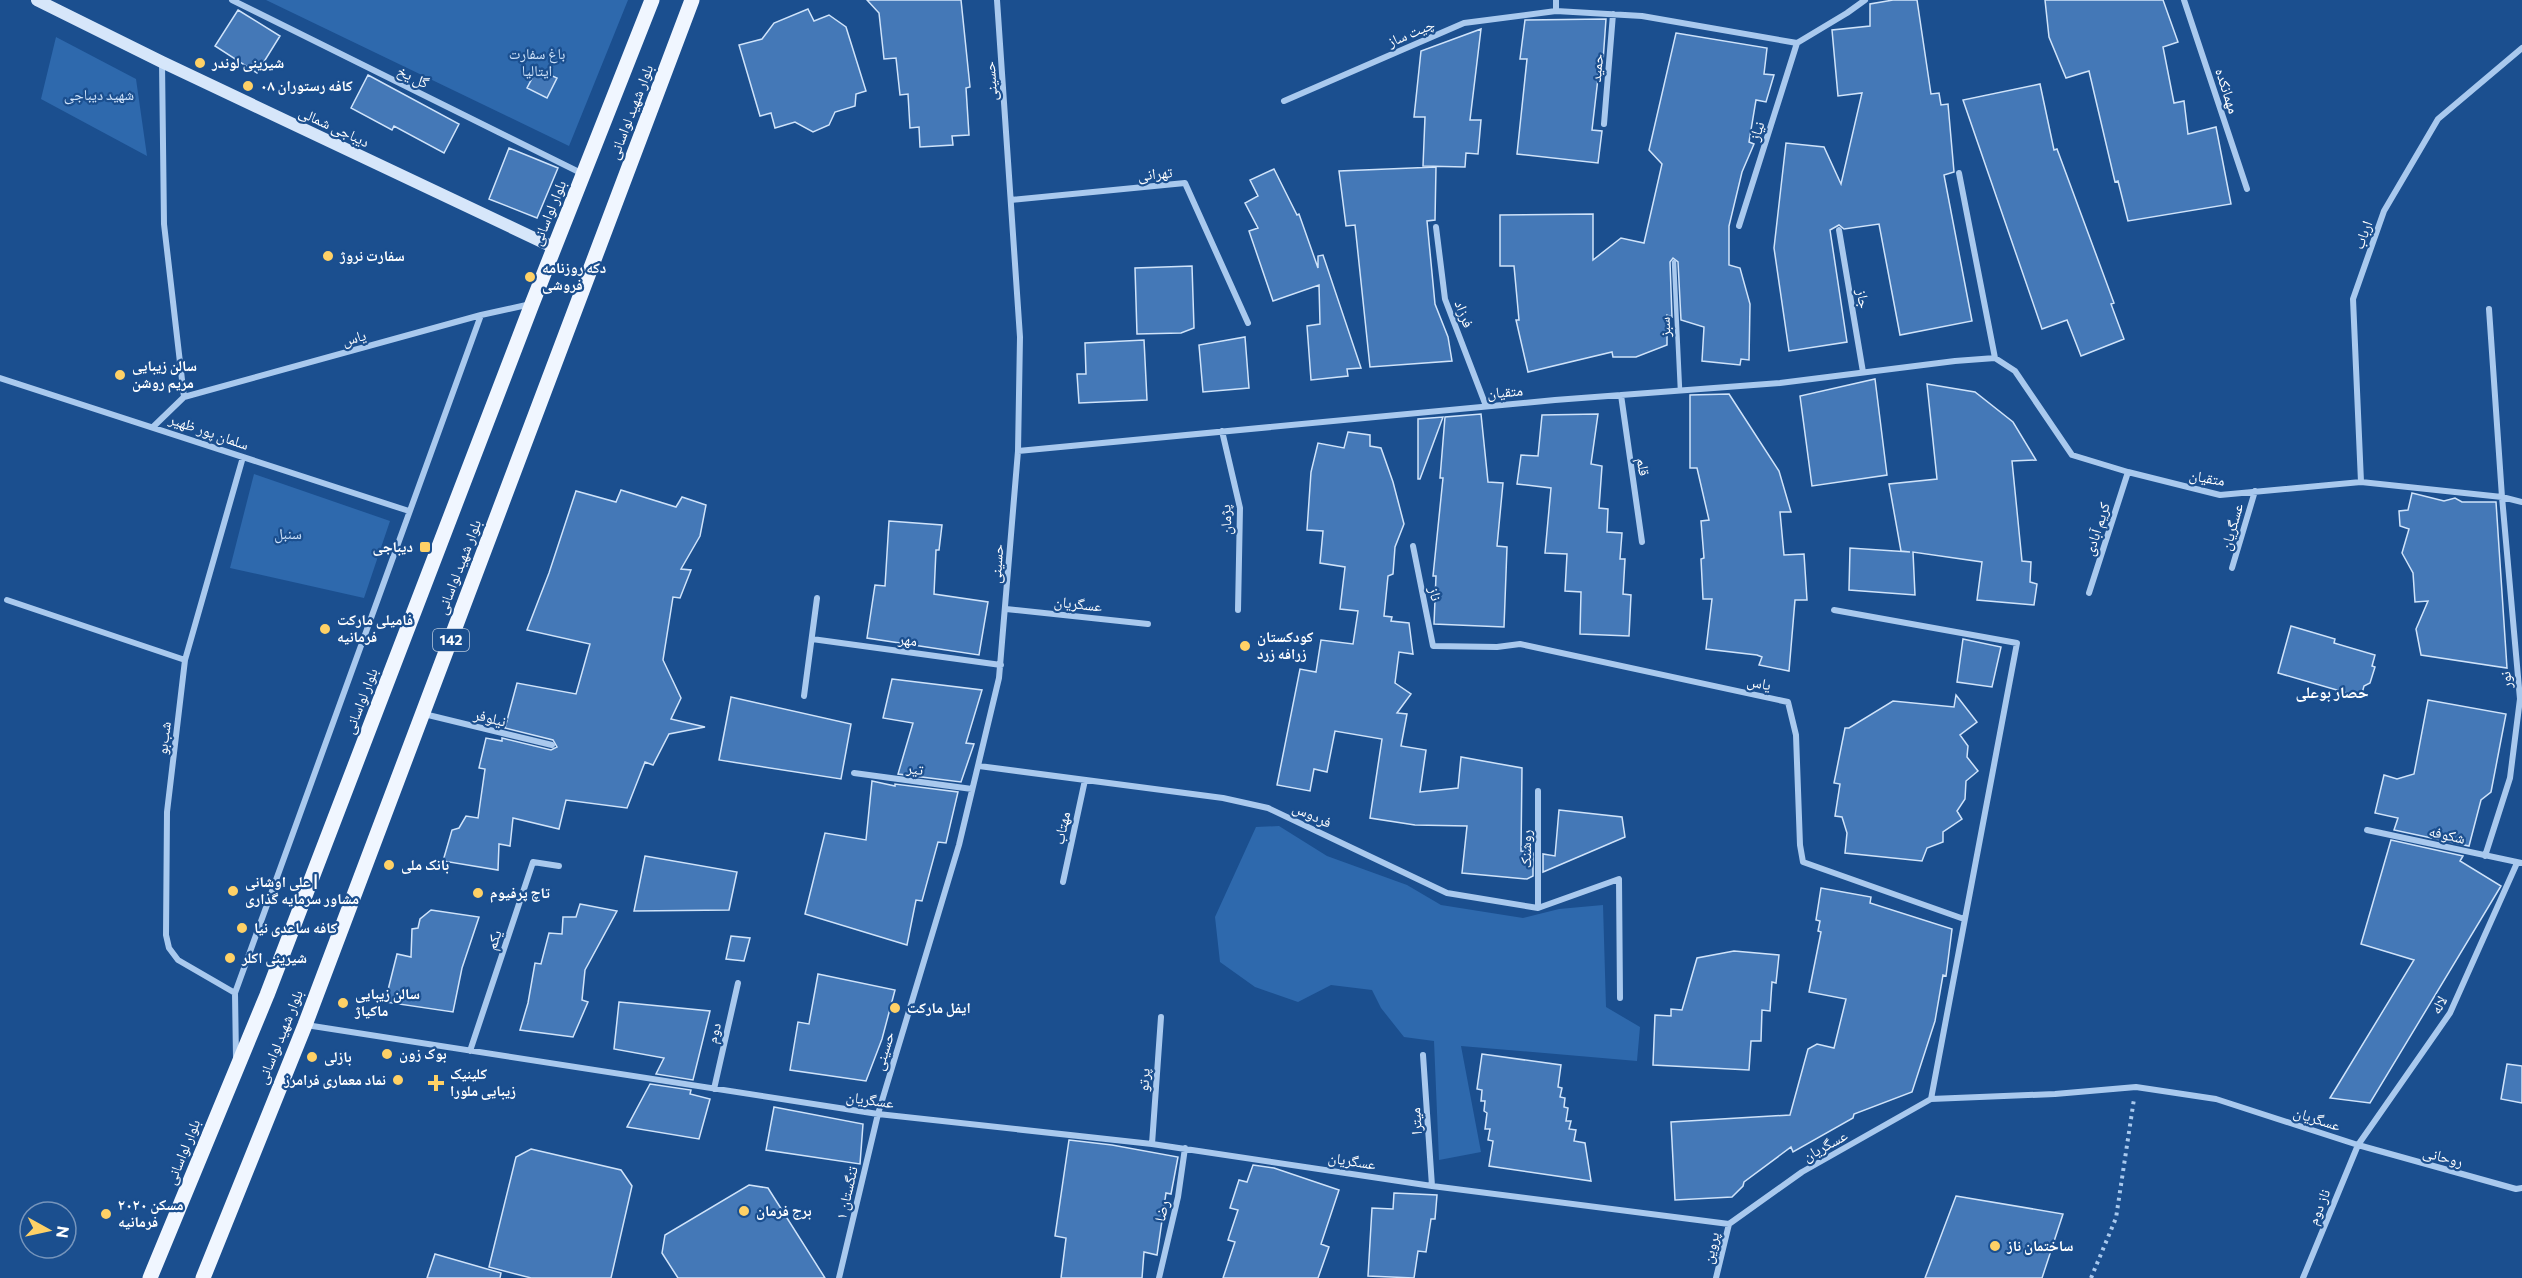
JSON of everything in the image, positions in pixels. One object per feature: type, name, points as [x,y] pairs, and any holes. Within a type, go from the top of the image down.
[{"type":"main road","name":"دیباجی شمالی","points":[[36,0],[555,248]]},
{"type":"main road","name":"بلوار لواسانی","points":[[150,1278],[311,882],[532,304],[652,0]]},
{"type":"main road","name":"بلوار شهید لواسانی","points":[[203,1278],[305,1025],[692,0]]},
{"type":"street","name":"گل یخ","points":[[231,0],[584,175]]},
{"type":"street","name":"حسینی","points":[[878,1114],[959,845],[972,789],[980,766],[1001,665],[1018,451],[1020,337],[998,0]]},
{"type":"street","points":[[1556,0],[1556,11]]},
{"type":"street","points":[[1797,43],[1865,0]]},
{"type":"street","name":"مهمانکده","points":[[2184,0],[2247,189]]},
{"type":"street","name":"چیت ساز","points":[[1284,101],[1464,23],[1556,11],[1642,16],[1797,43]]},
{"type":"street","name":"حمید","points":[[1604,124],[1613,14]]},
{"type":"street","name":"نیاز","points":[[1739,226],[1797,43]]},
{"type":"street","name":"ارباب","points":[[2361,482],[2353,299],[2384,211],[2438,119],[2522,48]]},
{"type":"street","points":[[162,62],[164,225],[184,397]]},
{"type":"street","points":[[1959,173],[1995,358]]},
{"type":"street","name":"تهرانی","points":[[1011,200],[1185,183],[1248,323]]},
{"type":"street","name":"فرزاد","points":[[1436,227],[1445,299],[1486,406]]},
{"type":"street","name":"جاز","points":[[1839,230],[1863,372]]},
{"type":"street","name":"یاس","points":[[154,426],[184,397],[481,315],[532,304]]},
{"type":"street","points":[[2489,309],[2502,497]]},
{"type":"street","points":[[236,1071],[235,993],[481,315]]},
{"type":"street","name":"متقیان","points":[[1018,451],[1486,406],[1780,383],[1995,358],[2015,371],[2072,454],[2128,472],[2220,495],[2361,482],[2502,497],[2522,502]]},
{"type":"street","name":"سلمان پور ظهیر","points":[[0,378],[154,426],[409,511]]},
{"type":"street","name":"قلم","points":[[1621,395],[1642,542]]},
{"type":"street","name":"پژمان","points":[[1222,431],[1240,508],[1238,610]]},
{"type":"street","name":"شب‌بو","points":[[235,993],[178,960],[169,948],[166,935],[167,812],[185,660],[243,457]]},
{"type":"street","name":"کریم آبادی","points":[[2089,594],[2128,472]]},
{"type":"street","name":"عسگریان","points":[[2232,568],[2255,491]]},
{"type":"street","name":"نور","points":[[2485,856],[2510,778],[2520,699],[2502,497]]},
{"type":"street","name":"ناز","points":[[1413,546],[1433,646]]},
{"type":"street","points":[[804,696],[817,598]]},
{"type":"street","points":[[7,600],[185,660]]},
{"type":"street","name":"عسگریان","points":[[1006,609],[1148,624]]},
{"type":"street","points":[[1834,610],[2017,643],[1931,1099]]},
{"type":"street","name":"مهر","points":[[812,639],[1001,665]]},
{"type":"street","name":"یاس","points":[[1433,646],[1520,644],[1788,702],[1797,735],[1800,845],[1803,862],[1964,920]]},
{"type":"street","name":"نیلوفر","points":[[423,714],[552,745]]},
{"type":"street","name":"فردوس","points":[[980,766],[1223,798],[1268,808],[1446,893],[1538,908],[1620,879],[1620,998]]},
{"type":"street","name":"تیر","points":[[854,773],[972,789]]},
{"type":"street","name":"مهتاب","points":[[1063,882],[1085,780]]},
{"type":"street","name":"روشنک","points":[[1538,791],[1538,908]]},
{"type":"street","name":"شکوفه","points":[[2367,830],[2519,863]]},
{"type":"street","name":"یکم","points":[[470,1051],[533,862],[560,866]]},
{"type":"street","name":"لاله","points":[[2358,1146],[2450,1013],[2519,863]]},
{"type":"street","name":"دوم","points":[[714,1089],[738,983]]},
{"type":"street","name":"پرتو","points":[[1152,1144],[1161,1017]]},
{"type":"street","name":"عسگریان","points":[[305,1025],[878,1114],[1185,1148],[1432,1186],[1729,1224],[1802,1172],[1931,1099],[2055,1094],[2136,1087],[2216,1099],[2358,1146]]},
{"type":"street","name":"میترا","points":[[1423,1055],[1432,1186]]},
{"type":"street","name":"تنگستان ۱","points":[[839,1278],[878,1114]]},
{"type":"street","name":"روحانی","points":[[2358,1146],[2516,1189],[2522,1188]]},
{"type":"street","name":"ناز دوم","points":[[2303,1278],[2358,1146]]},
{"type":"street","name":"رضا","points":[[1159,1278],[1178,1197],[1185,1148]]},
{"type":"street","name":"پروین","points":[[1716,1278],[1729,1224]]},
{"type":"lane","name":"سبز","points":[[1674,262],[1680,390]]},
{"type":"path","points":[[2091,1278],[2116,1218],[2136,1087]]},
{"type":"green space","name":"باغ سفارت ایتالیا","points":[[266,0],[628,0],[569,146]]},
{"type":"green space","name":"شهید دیباجی","points":[[56,37],[136,79],[147,156],[41,99]]},
{"type":"green space","name":"سنبل","points":[[254,474],[390,521],[364,598],[230,568]]},
{"type":"green space","points":[[1279,826],[1327,856],[1407,885],[1441,905],[1523,918],[1559,909],[1603,905],[1606,1007],[1640,1027],[1637,1061],[1461,1046],[1481,1152],[1439,1160],[1434,1041],[1404,1037],[1381,1008],[1372,990],[1331,985],[1298,1002],[1255,987],[1220,962],[1215,917],[1256,827]]},
{"type":"building","points":[[867,0],[961,0],[970,87],[966,88],[969,135],[952,136],[953,145],[920,147],[919,127],[910,128],[908,94],[900,95],[896,58],[884,59],[879,13]]},
{"type":"building","points":[[1893,0],[1917,0],[1931,94],[1939,93],[1941,105],[1948,104],[1954,172],[1944,175],[1972,321],[1900,335],[1879,224],[1844,229],[1839,225],[1830,230],[1847,342],[1789,351],[1774,248],[1786,143],[1824,147],[1841,184],[1862,93],[1838,96],[1832,30],[1870,26],[1870,4]]},
{"type":"building","points":[[2045,0],[2163,0],[2178,42],[2163,47],[2174,103],[2184,101],[2188,134],[2216,127],[2231,204],[2128,221],[2118,181],[2115,182],[2089,71],[2066,78],[2049,37]]},
{"type":"building","points":[[808,9],[814,21],[829,15],[846,27],[866,91],[856,94],[855,106],[835,112],[829,125],[813,132],[795,122],[775,128],[771,113],[760,116],[739,45],[762,39],[774,23]]},
{"type":"building","points":[[238,10],[280,36],[257,73],[215,46]]},
{"type":"building","points":[[1606,19],[1603,61],[1600,61],[1592,130],[1602,131],[1598,163],[1517,154],[1527,59],[1520,59],[1525,20]]},
{"type":"building","points":[[1481,29],[1470,120],[1481,120],[1478,154],[1466,153],[1465,167],[1423,166],[1425,117],[1414,117],[1421,51]]},
{"type":"building","points":[[1676,33],[1767,48],[1764,74],[1774,75],[1766,102],[1756,100],[1749,142],[1754,144],[1742,172],[1729,226],[1729,265],[1740,268],[1750,304],[1749,360],[1741,359],[1740,365],[1702,361],[1704,327],[1681,320],[1678,262],[1673,258],[1670,262],[1672,317],[1667,315],[1667,345],[1636,357],[1613,357],[1612,352],[1528,372],[1516,320],[1519,320],[1514,266],[1500,266],[1500,215],[1593,214],[1593,260],[1621,238],[1644,243],[1662,164],[1649,150]]},
{"type":"building","points":[[537,69],[557,78],[547,98],[527,88]]},
{"type":"building","points":[[368,75],[459,124],[444,153],[394,126],[392,130],[351,108]]},
{"type":"building","points":[[2040,84],[2054,150],[2057,149],[2114,303],[2111,304],[2124,339],[2081,356],[2067,320],[2042,329],[1963,100]]},
{"type":"building","points":[[509,148],[558,168],[537,218],[489,199]]},
{"type":"building","points":[[1436,167],[1435,220],[1427,221],[1435,304],[1448,337],[1452,361],[1370,367],[1355,225],[1346,226],[1339,171]]},
{"type":"building","points":[[1274,169],[1297,215],[1299,214],[1318,268],[1318,256],[1323,255],[1361,368],[1347,369],[1348,376],[1311,380],[1307,326],[1320,324],[1319,285],[1273,301],[1249,231],[1258,228],[1245,203],[1258,196],[1250,180]]},
{"type":"building","points":[[1192,266],[1194,328],[1181,333],[1137,334],[1135,268]]},
{"type":"building","points":[[1245,337],[1249,388],[1203,392],[1199,345]]},
{"type":"building","points":[[1144,340],[1147,400],[1079,403],[1077,374],[1086,374],[1085,343]]},
{"type":"building","points":[[1875,379],[1887,475],[1812,486],[1800,396]]},
{"type":"building","points":[[1927,384],[1975,392],[2013,422],[2036,460],[2012,461],[2022,561],[2031,562],[2030,582],[2037,584],[2034,605],[1977,600],[1982,562],[1913,552],[1915,595],[1849,590],[1850,548],[1910,552],[1901,551],[1889,484],[1937,479]]},
{"type":"building","points":[[1729,394],[1779,471],[1791,512],[1780,512],[1784,555],[1804,554],[1807,600],[1795,600],[1789,671],[1759,665],[1762,657],[1757,655],[1706,649],[1712,599],[1703,599],[1701,559],[1704,558],[1701,521],[1709,520],[1697,468],[1690,468],[1690,395]]},
{"type":"building","points":[[1481,414],[1488,482],[1503,483],[1497,546],[1507,547],[1504,627],[1434,624],[1436,576],[1433,576],[1443,478],[1440,478],[1445,417]]},
{"type":"building","points":[[1598,414],[1591,464],[1602,466],[1599,508],[1608,509],[1607,532],[1622,533],[1620,559],[1625,559],[1623,594],[1631,595],[1629,636],[1580,634],[1581,592],[1565,591],[1567,554],[1545,553],[1551,488],[1517,484],[1521,455],[1538,456],[1542,415]]},
{"type":"building","points":[[1443,417],[1420,479],[1418,479],[1418,419]]},
{"type":"building","points":[[1348,432],[1370,435],[1370,446],[1381,448],[1404,524],[1395,547],[1393,574],[1388,576],[1384,616],[1392,617],[1391,621],[1409,623],[1413,654],[1399,652],[1395,683],[1411,694],[1397,713],[1407,714],[1401,746],[1426,750],[1420,792],[1458,788],[1461,757],[1522,768],[1521,851],[1533,853],[1533,876],[1527,879],[1462,873],[1467,826],[1415,825],[1370,818],[1382,739],[1335,731],[1327,772],[1314,769],[1310,791],[1277,785],[1300,669],[1316,672],[1321,640],[1353,644],[1358,611],[1340,609],[1345,567],[1320,563],[1323,531],[1307,530],[1311,472],[1318,443],[1344,448]]},
{"type":"building","points":[[621,490],[676,507],[682,497],[706,505],[700,536],[681,569],[691,570],[680,598],[673,597],[663,660],[681,698],[671,719],[705,727],[669,734],[653,765],[645,762],[627,808],[566,800],[559,829],[513,818],[510,846],[499,844],[498,870],[443,861],[452,830],[459,828],[466,816],[478,818],[485,769],[479,768],[486,738],[502,741],[502,738],[551,750],[557,747],[553,740],[505,728],[517,683],[576,694],[590,644],[527,630],[576,491],[616,502]]},
{"type":"building","points":[[2412,493],[2444,501],[2455,498],[2462,502],[2496,502],[2507,668],[2421,655],[2416,629],[2428,601],[2415,602],[2413,573],[2402,553],[2409,529],[2400,526],[2399,511],[2408,510]]},
{"type":"building","points":[[889,521],[942,525],[939,550],[936,550],[934,594],[988,602],[979,655],[867,638],[875,585],[885,586]]},
{"type":"building","points":[[2291,626],[2335,639],[2334,643],[2375,655],[2372,666],[2375,667],[2370,683],[2364,686],[2361,697],[2278,673]]},
{"type":"building","points":[[1963,639],[2001,647],[1992,687],[1957,682]]},
{"type":"building","points":[[892,679],[982,690],[966,743],[974,744],[961,782],[898,774],[913,723],[883,718]]},
{"type":"building","points":[[1956,695],[1977,722],[1960,735],[1968,746],[1967,757],[1978,771],[1966,781],[1965,799],[1957,811],[1962,819],[1943,832],[1943,842],[1927,848],[1922,861],[1845,853],[1847,833],[1842,817],[1835,816],[1840,784],[1834,783],[1845,728],[1849,728],[1893,701],[1954,707]]},
{"type":"building","points":[[731,697],[851,724],[841,779],[719,760]]},
{"type":"building","points":[[2428,700],[2506,714],[2491,792],[2481,800],[2469,846],[2394,830],[2398,818],[2375,813],[2384,775],[2397,779],[2414,774]]},
{"type":"building","points":[[872,781],[895,786],[895,784],[958,792],[946,843],[938,842],[922,901],[916,900],[907,945],[805,914],[825,833],[866,840]]},
{"type":"building","points":[[1559,810],[1622,817],[1625,837],[1543,872],[1543,854],[1555,856]]},
{"type":"building","points":[[2391,840],[2463,856],[2460,861],[2501,886],[2370,1103],[2330,1098],[2414,960],[2361,944]]},
{"type":"building","points":[[645,856],[737,872],[729,910],[634,911]]},
{"type":"building","points":[[1821,888],[1871,897],[1870,903],[1952,929],[1946,976],[1943,975],[1935,1021],[1912,1092],[1854,1114],[1853,1118],[1793,1152],[1791,1147],[1744,1182],[1732,1197],[1675,1200],[1671,1122],[1790,1115],[1808,1049],[1817,1044],[1834,1048],[1846,999],[1809,992],[1821,932],[1818,931],[1820,921],[1816,920]]},
{"type":"building","points":[[580,904],[617,911],[585,970],[582,1000],[588,1002],[573,1037],[520,1030],[528,1003],[535,963],[541,964],[549,933],[562,934],[563,917],[576,917]]},
{"type":"building","points":[[431,910],[479,917],[462,968],[453,1012],[385,1002],[397,954],[411,957],[412,929],[418,928],[420,919]]},
{"type":"building","points":[[731,936],[750,938],[744,961],[726,959]]},
{"type":"building","points":[[1734,951],[1779,955],[1776,983],[1772,982],[1770,1011],[1762,1010],[1761,1041],[1751,1041],[1749,1070],[1653,1065],[1655,1015],[1671,1016],[1671,1009],[1682,1010],[1697,958]]},
{"type":"building","points":[[818,974],[895,990],[882,1039],[866,1081],[790,1070],[798,1022],[809,1024]]},
{"type":"building","points":[[619,1002],[710,1011],[693,1080],[656,1074],[664,1058],[614,1049]]},
{"type":"building","points":[[1482,1054],[1561,1065],[1558,1087],[1562,1088],[1560,1097],[1565,1098],[1564,1107],[1568,1108],[1566,1121],[1571,1121],[1569,1129],[1576,1130],[1574,1141],[1585,1143],[1591,1181],[1489,1166],[1493,1141],[1488,1140],[1490,1129],[1485,1129],[1487,1113],[1484,1111],[1485,1101],[1481,1101],[1482,1090],[1477,1089]]},
{"type":"building","points":[[2507,1064],[2522,1066],[2522,1103],[2501,1099]]},
{"type":"building","points":[[650,1084],[691,1090],[690,1094],[710,1099],[699,1139],[627,1127]]},
{"type":"building","points":[[774,1107],[863,1124],[860,1164],[766,1150]]},
{"type":"building","points":[[1069,1140],[1178,1157],[1171,1194],[1166,1193],[1157,1255],[1144,1252],[1142,1278],[1061,1278],[1066,1238],[1055,1236]]},
{"type":"building","points":[[531,1149],[621,1170],[632,1186],[611,1278],[531,1278],[489,1267],[516,1157]]},
{"type":"building","points":[[1253,1165],[1274,1168],[1339,1190],[1321,1244],[1329,1247],[1318,1278],[1223,1278],[1235,1242],[1228,1240],[1238,1210],[1230,1208],[1239,1180],[1247,1182]]},
{"type":"building","name":"برج فرمان","points":[[749,1185],[768,1188],[825,1278],[678,1278],[662,1253],[665,1235]]},
{"type":"building","points":[[1394,1193],[1437,1195],[1435,1219],[1431,1219],[1426,1252],[1418,1251],[1414,1278],[1368,1276],[1372,1208],[1393,1209]]},
{"type":"building","name":"ساختمان ناز","points":[[1956,1196],[2063,1214],[2042,1278],[1925,1278]]},
{"type":"building","points":[[435,1254],[501,1273],[500,1278],[427,1278]]},
{"type":"place","name":"شیرینی لوندر","points":[[200,63]]},
{"type":"place","name":"کافه رستوران ٠٨","points":[[248,86]]},
{"type":"place","name":"سفارت نروژ","points":[[328,256]]},
{"type":"place","name":"دکه روزنامه فروشی","points":[[530,277]]},
{"type":"place","name":"سالن زیبایی مریم روشن","points":[[120,375]]},
{"type":"place","name":"دیباجی","points":[[425,547]]},
{"type":"place","name":"فامیلی مارکت فرمانیه","points":[[325,629]]},
{"type":"place","name":"کودکستان زرافه زرد","points":[[1245,646]]},
{"type":"place","name":"بانک ملی","points":[[389,865]]},
{"type":"place","name":"علی اوشانی | مشاور سرمایه گذاری","points":[[233,891]]},
{"type":"place","name":"تاچ پرفيوم","points":[[478,893]]},
{"type":"place","name":"کافه ساعدی نیا","points":[[242,928]]},
{"type":"place","name":"شیرینی اکلر","points":[[230,958]]},
{"type":"place","name":"سالن زیبایی ماکیاژ","points":[[343,1003]]},
{"type":"place","name":"ایفل مارکت","points":[[895,1008]]},
{"type":"place","name":"بوک زون","points":[[387,1054]]},
{"type":"place","name":"بازلی","points":[[312,1057]]},
{"type":"place","name":"نماد معماری فرامرز","points":[[398,1080]]},
{"type":"place","name":"کلینیک زیبایی ملورا","points":[[436,1083]]},
{"type":"place","name":"برج فرمان","points":[[744,1211]]},
{"type":"place","name":"مسکن ۲۰۲۰ فرمانیه","points":[[106,1214]]},
{"type":"place","name":"ساختمان ناز","points":[[1995,1246]]},
{"type":"district","name":"حصار بوعلی","points":[[2332,692]]}]
